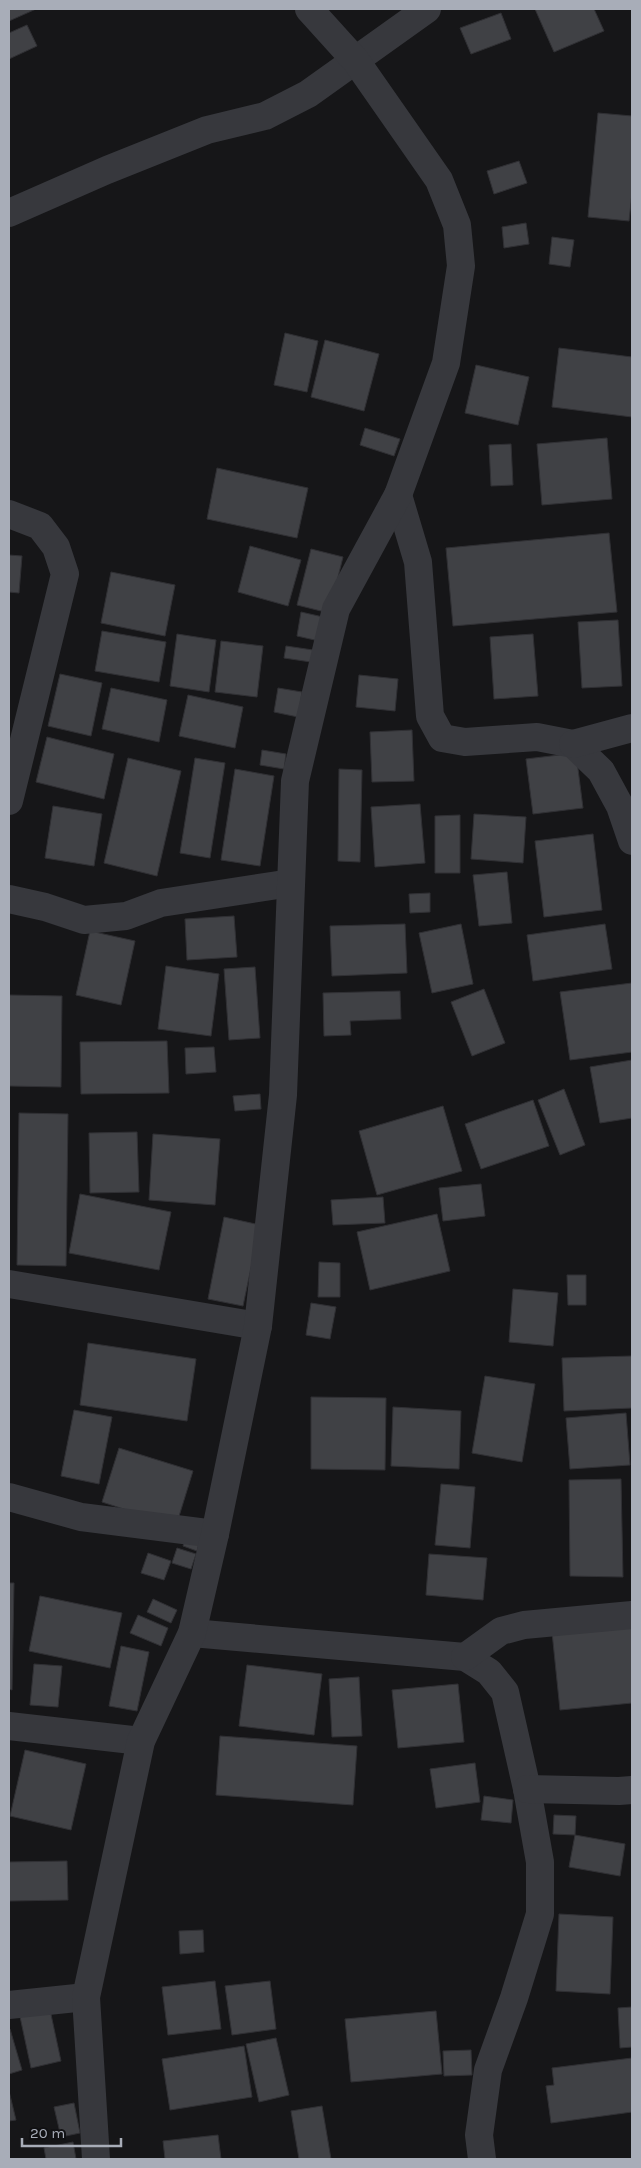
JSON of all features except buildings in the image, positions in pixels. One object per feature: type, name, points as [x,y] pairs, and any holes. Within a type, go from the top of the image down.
[{"type":"street","points":[[96,2159],[86,1997],[141,1741],[192,1634],[215,1534],[258,1326],[283,1095],[295,782],[336,609],[398,494],[446,362],[461,266],[457,225],[439,180],[356,61],[309,9]]},
{"type":"street","points":[[9,213],[107,170],[207,130],[265,116],[308,94],[427,9]]},
{"type":"street","points":[[398,494],[418,562],[430,716],[442,738],[465,742],[537,738],[573,744],[632,728]]},
{"type":"street","points":[[9,514],[40,526],[56,547],[65,574],[9,801]]},
{"type":"street","points":[[573,744],[601,771],[620,806],[632,841]]},
{"type":"street","points":[[9,899],[45,907],[84,920],[126,916],[161,903],[291,884]]},
{"type":"street","points":[[9,1284],[258,1326]]},
{"type":"street","points":[[9,1498],[81,1517],[215,1534]]},
{"type":"street","points":[[465,1657],[501,1632],[524,1625],[632,1615]]},
{"type":"street","points":[[489,1672],[501,1632]]},
{"type":"street","points":[[192,1634],[465,1657],[489,1672],[505,1692],[527,1789],[540,1862],[540,1914],[514,1998],[488,2070],[480,2134],[482,2159]]},
{"type":"street","points":[[9,1726],[141,1741]]},
{"type":"street","points":[[527,1789],[620,1792],[632,1790]]},
{"type":"street","points":[[9,2004],[86,1997]]}]
